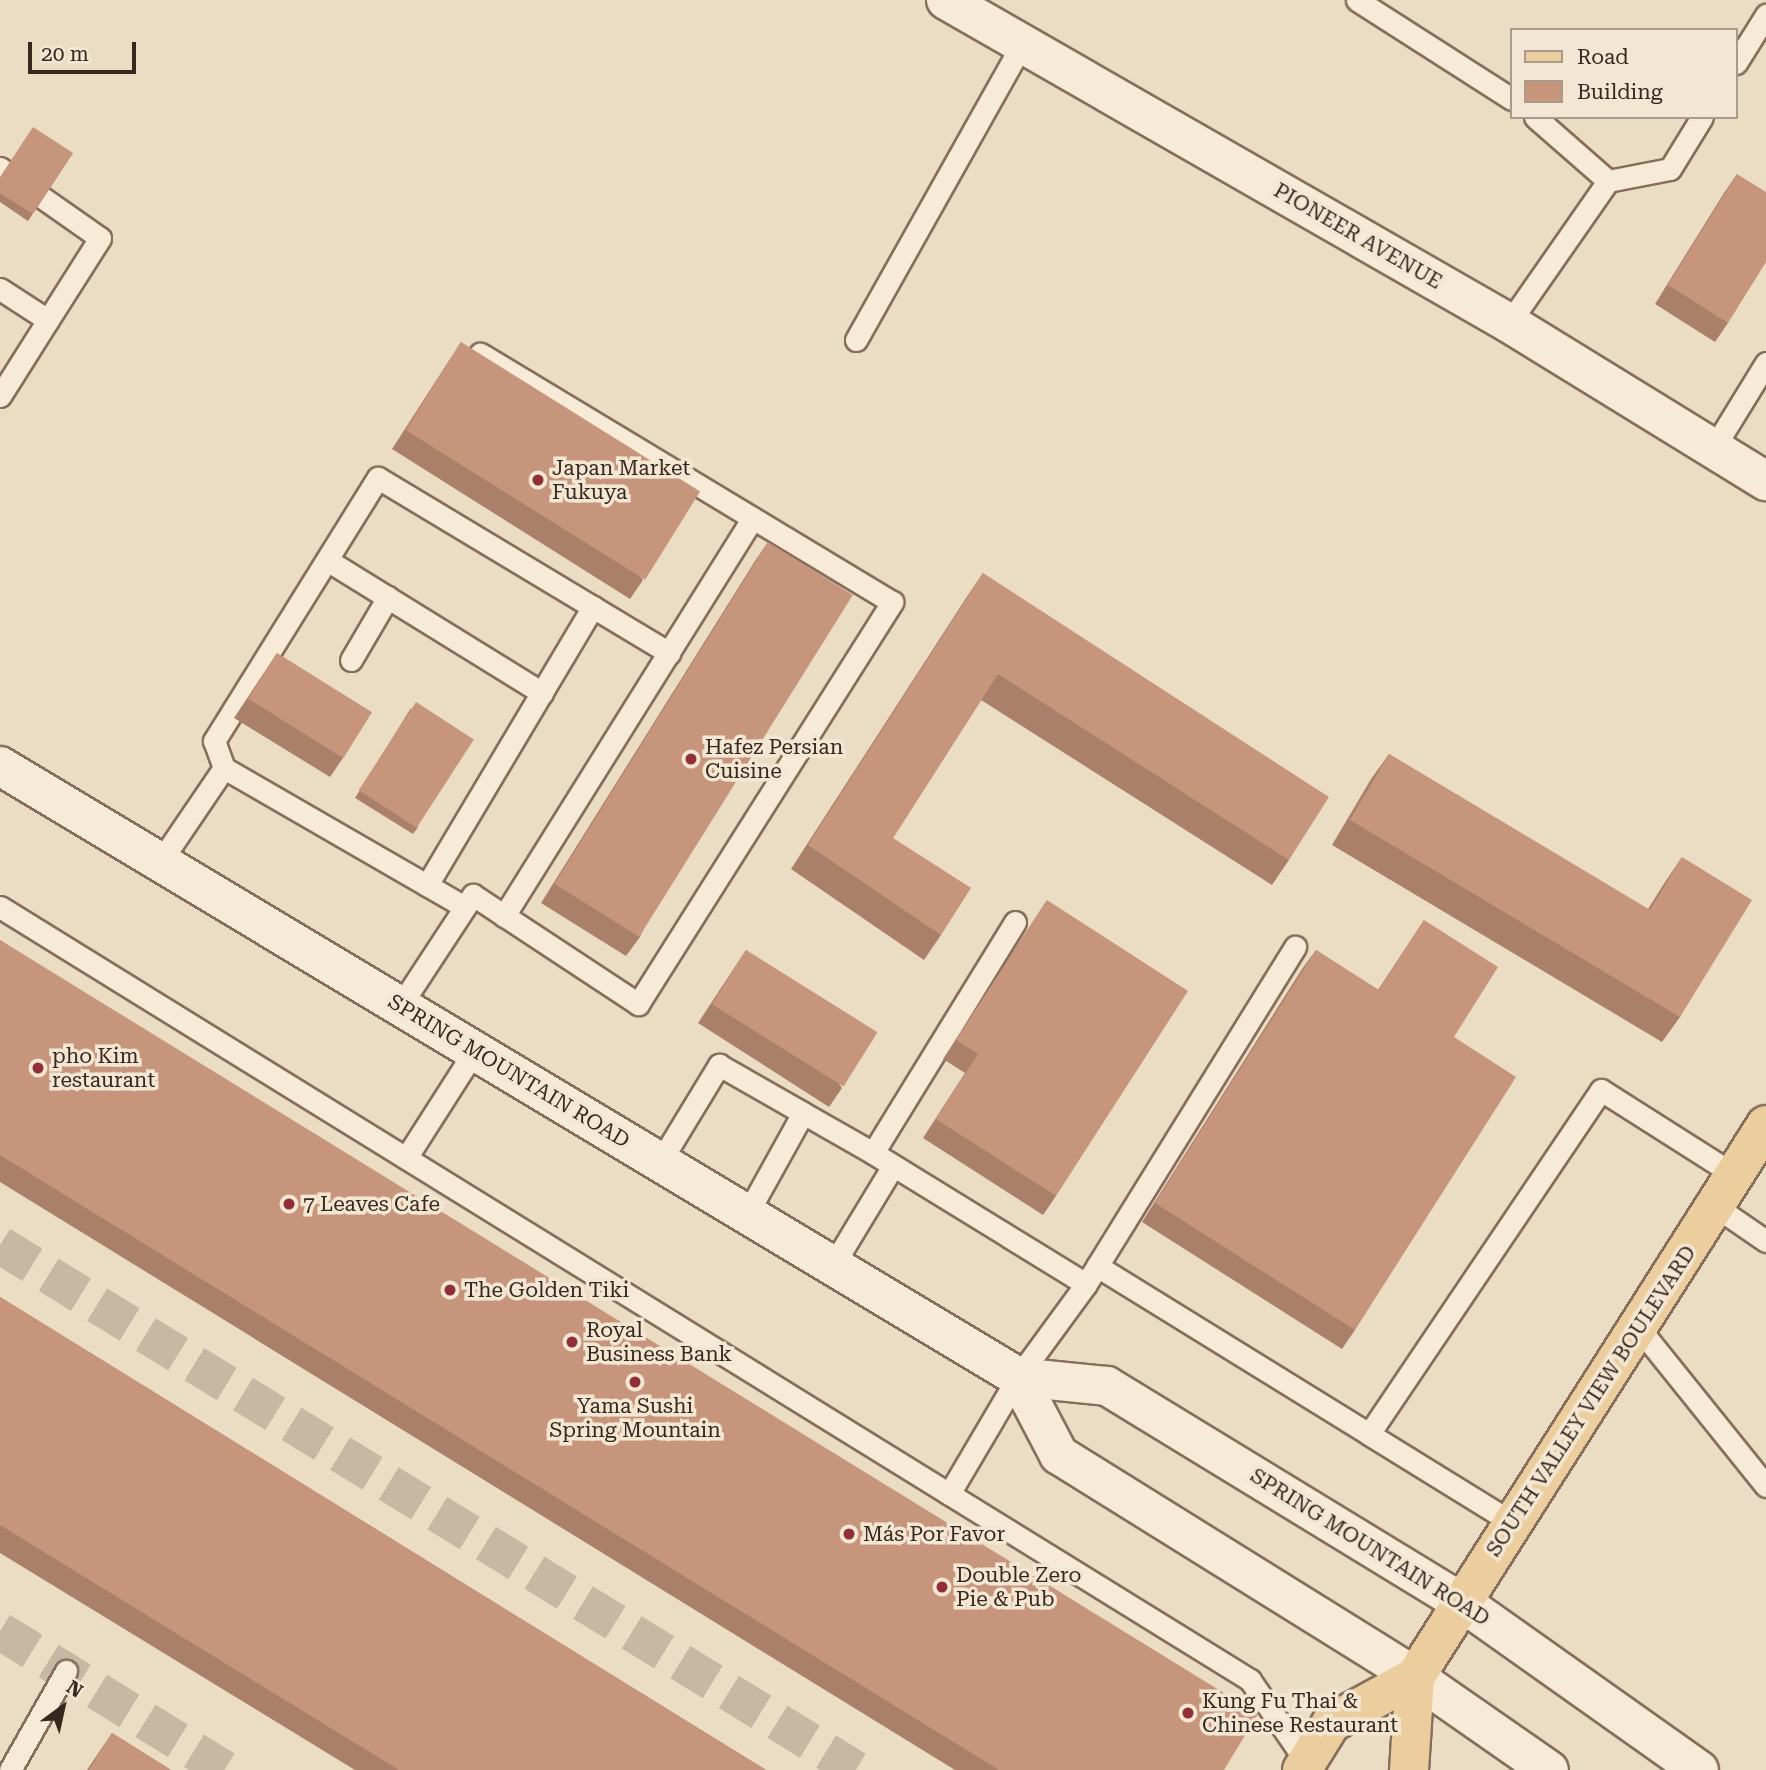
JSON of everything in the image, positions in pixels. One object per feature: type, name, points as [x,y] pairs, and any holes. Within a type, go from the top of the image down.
[{"type":"main road","name":"PIONEER AVENUE","points":[[946,0],[1509,323],[1766,481]]},
{"type":"main road","name":"SPRING MOUNTAIN ROAD","points":[[0,766],[1018,1377],[1107,1386],[1462,1603],[1699,1770]]},
{"type":"main road","name":"SOUTH VALLEY VIEW BOULEVARD","points":[[1409,1770],[1415,1677],[1766,1125]]},
{"type":"main road","points":[[1018,1377],[1059,1455],[1415,1677],[1549,1770]]},
{"type":"main road","name":"SOUTH VALLEY VIEW BOULEVARD","points":[[1304,1766],[1331,1723],[1415,1677]]},
{"type":"lane","points":[[1357,0],[1510,98]]},
{"type":"lane","points":[[1738,60],[1766,15]]},
{"type":"lane","points":[[856,340],[1022,44]]},
{"type":"lane","points":[[1537,119],[1608,181]]},
{"type":"lane","points":[[1509,323],[1608,181],[1670,169],[1701,119]]},
{"type":"lane","points":[[0,168],[100,238],[0,396]]},
{"type":"lane","points":[[0,289],[48,320]]},
{"type":"lane","points":[[400,1006],[473,895],[638,1004],[892,602],[480,353]]},
{"type":"lane","points":[[1713,449],[1766,363]]},
{"type":"lane","points":[[465,907],[224,768],[214,741],[378,478],[669,653]]},
{"type":"lane","points":[[504,916],[753,518]]},
{"type":"lane","points":[[327,560],[542,693]]},
{"type":"lane","points":[[351,660],[388,597]]},
{"type":"lane","points":[[427,885],[593,607]]},
{"type":"lane","points":[[160,862],[224,768]]},
{"type":"lane","points":[[0,907],[1250,1680],[1304,1766]]},
{"type":"lane","points":[[873,1153],[1015,922]]},
{"type":"lane","points":[[949,1494],[1018,1377],[1091,1275],[1295,947]]},
{"type":"lane","points":[[406,1158],[474,1050]]},
{"type":"lane","points":[[660,1162],[719,1065],[1369,1434],[1513,1523]]},
{"type":"lane","points":[[1369,1434],[1601,1090],[1725,1191],[1766,1241]]},
{"type":"lane","points":[[747,1214],[803,1113]]},
{"type":"lane","points":[[833,1265],[893,1166]]},
{"type":"lane","points":[[1638,1327],[1766,1486]]},
{"type":"lane","points":[[10,1770],[66,1671]]},
{"type":"building","points":[[33,127],[73,153],[33,214],[0,193],[0,177]]},
{"type":"building","points":[[1737,174],[1766,192],[1766,262],[1728,323],[1668,285]]},
{"type":"building","name":"Japan Market Fukuya","points":[[461,342],[700,491],[645,580],[406,430]]},
{"type":"building","name":"Hafez Persian Cuisine","points":[[768,542],[853,595],[639,937],[554,884]]},
{"type":"building","points":[[983,573],[1329,797],[1289,860],[998,674],[893,838],[971,888],[941,935],[808,845]]},
{"type":"building","points":[[277,653],[372,712],[343,758],[248,699]]},
{"type":"building","points":[[416,702],[474,740],[417,828],[359,790]]},
{"type":"building","points":[[1389,754],[1650,910],[1682,857],[1752,900],[1680,1017],[1350,820]]},
{"type":"building","points":[[1047,900],[1188,991],[1056,1196],[936,1119],[978,1054],[956,1040]]},
{"type":"building","points":[[1424,920],[1498,967],[1454,1037],[1516,1077],[1355,1330],[1155,1203],[1316,950],[1379,990]]},
{"type":"building","points":[[0,940],[1258,1714],[1224,1770],[999,1770],[0,1155]]},
{"type":"building","points":[[746,950],[877,1032],[844,1086],[712,1004]]},
{"type":"building","points":[[0,1297],[766,1770],[399,1770],[0,1525]]},
{"type":"building","points":[[112,1733],[171,1770],[89,1770]]},
{"type":"tunnel","points":[[0,1245],[856,1770]]},
{"type":"tunnel","points":[[0,1631],[225,1770]]},
{"type":"place","name":"Japan Market Fukuya","points":[[538,480]]},
{"type":"place","name":"Hafez Persian Cuisine","points":[[691,759]]},
{"type":"place","name":"pho Kim restaurant","points":[[38,1068]]},
{"type":"place","name":"7 Leaves Cafe","points":[[289,1204]]},
{"type":"place","name":"The Golden Tiki","points":[[450,1290]]},
{"type":"place","name":"Royal Business Bank","points":[[572,1342]]},
{"type":"place","name":"Yama Sushi Spring Mountain","points":[[635,1382]]},
{"type":"place","name":"Más Por Favor","points":[[849,1534]]},
{"type":"place","name":"Double Zero Pie & Pub","points":[[942,1587]]},
{"type":"place","name":"Kung Fu Thai & Chinese Restaurant","points":[[1188,1713]]}]
